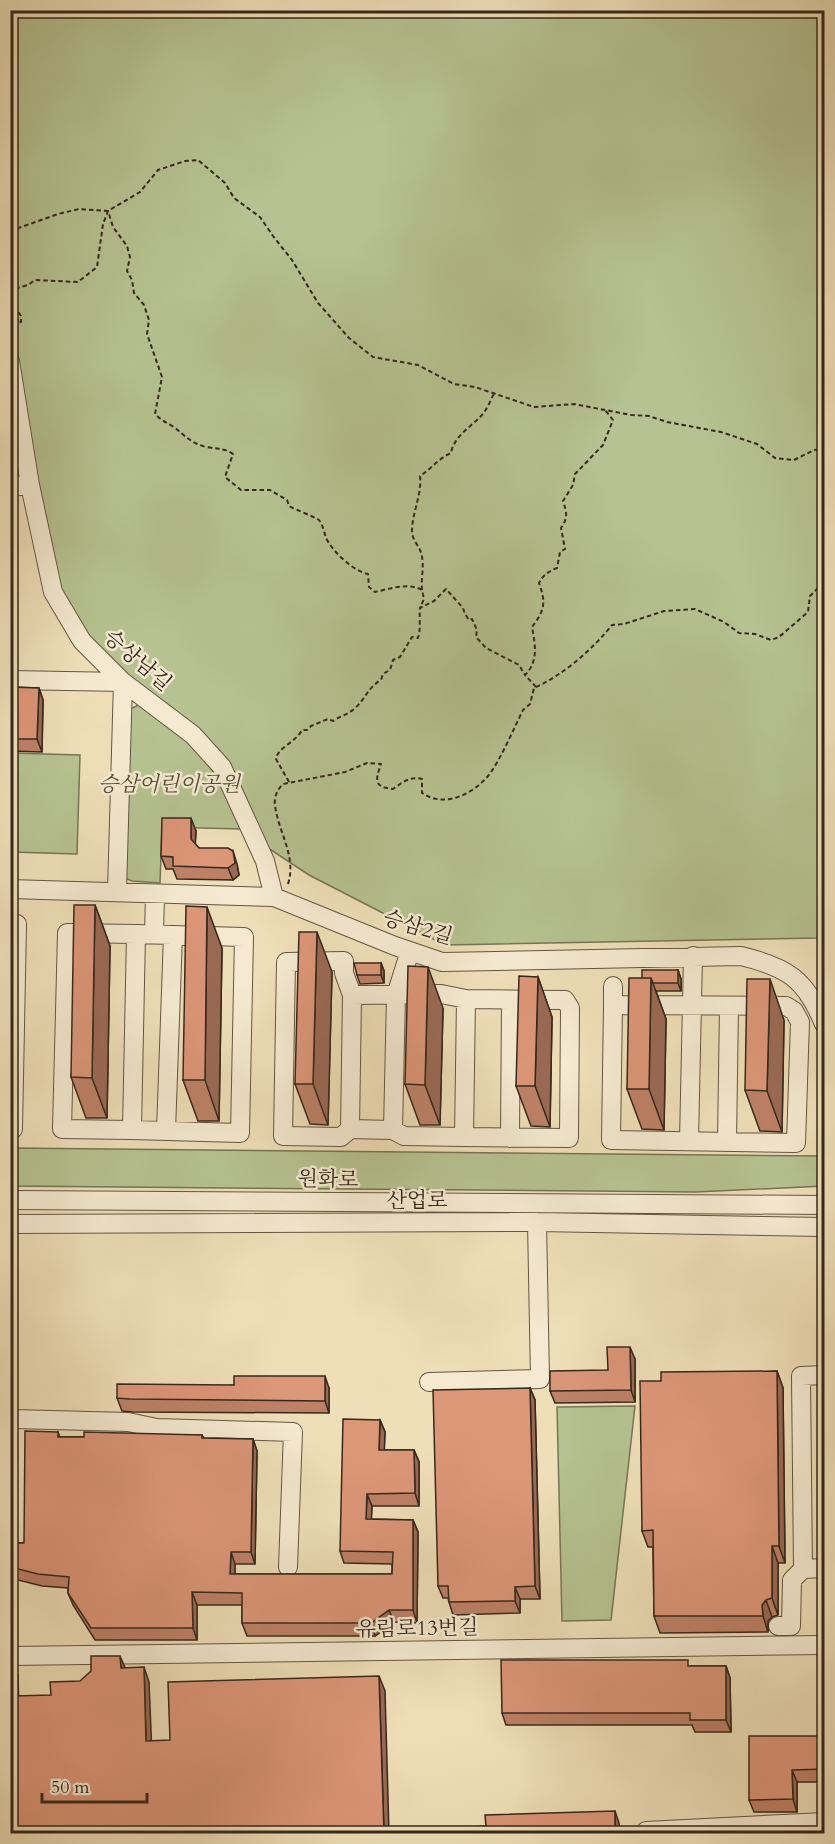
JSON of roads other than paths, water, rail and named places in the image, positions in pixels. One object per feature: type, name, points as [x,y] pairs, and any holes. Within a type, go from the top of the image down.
[{"type":"street","name":"승상남길","points":[[10,361],[30,485],[53,592],[82,640],[123,682],[193,735],[222,767],[265,861],[279,899]]},
{"type":"street","points":[[10,487],[30,485]]},
{"type":"street","points":[[10,680],[123,682],[117,891]]},
{"type":"street","name":"승삼2길","points":[[10,890],[117,891],[279,899],[442,962],[741,956],[771,963],[798,980],[816,1003],[825,1024]]},
{"type":"street","points":[[132,1130],[145,934],[155,894]]},
{"type":"street","points":[[10,924],[17,924],[13,1130],[10,1130]]},
{"type":"street","points":[[67,933],[173,935],[244,937],[240,1133],[62,1129],[67,933]]},
{"type":"street","points":[[166,1131],[173,935]]},
{"type":"street","points":[[393,1130],[396,995],[410,951]]},
{"type":"street","points":[[689,1141],[693,956]]},
{"type":"street","points":[[344,961],[344,973],[352,995],[350,1129],[342,1137],[283,1136],[286,962],[344,961]]},
{"type":"street","points":[[613,986],[611,1140],[796,1143],[800,1023],[794,1011],[786,1006],[613,1005]]},
{"type":"street","points":[[350,1129],[393,1130],[404,1136],[569,1138],[570,1008],[565,1000],[466,999],[441,994],[352,995]]},
{"type":"street","points":[[464,1137],[466,999]]},
{"type":"street","points":[[510,1138],[511,1000]]},
{"type":"street","points":[[727,1142],[729,1006]]},
{"type":"street","name":"원화로","points":[[10,1200],[825,1205]]},
{"type":"street","points":[[429,1382],[540,1380],[537,1222]]},
{"type":"street","name":"산업로","points":[[10,1224],[537,1222],[825,1227]]},
{"type":"street","points":[[803,1569],[801,1376],[825,1375]]},
{"type":"street","points":[[10,1417],[13,1419],[128,1422],[157,1428],[293,1432],[288,1567]]},
{"type":"street","points":[[791,1645],[785,1626],[792,1580],[803,1569],[825,1568]]},
{"type":"street","name":"유림로13번길","points":[[10,1656],[825,1645]]},
{"type":"street","points":[[646,1831],[825,1822]]},
{"type":"park label","name":"승삼어린이공원","points":[[169,784]]}]
